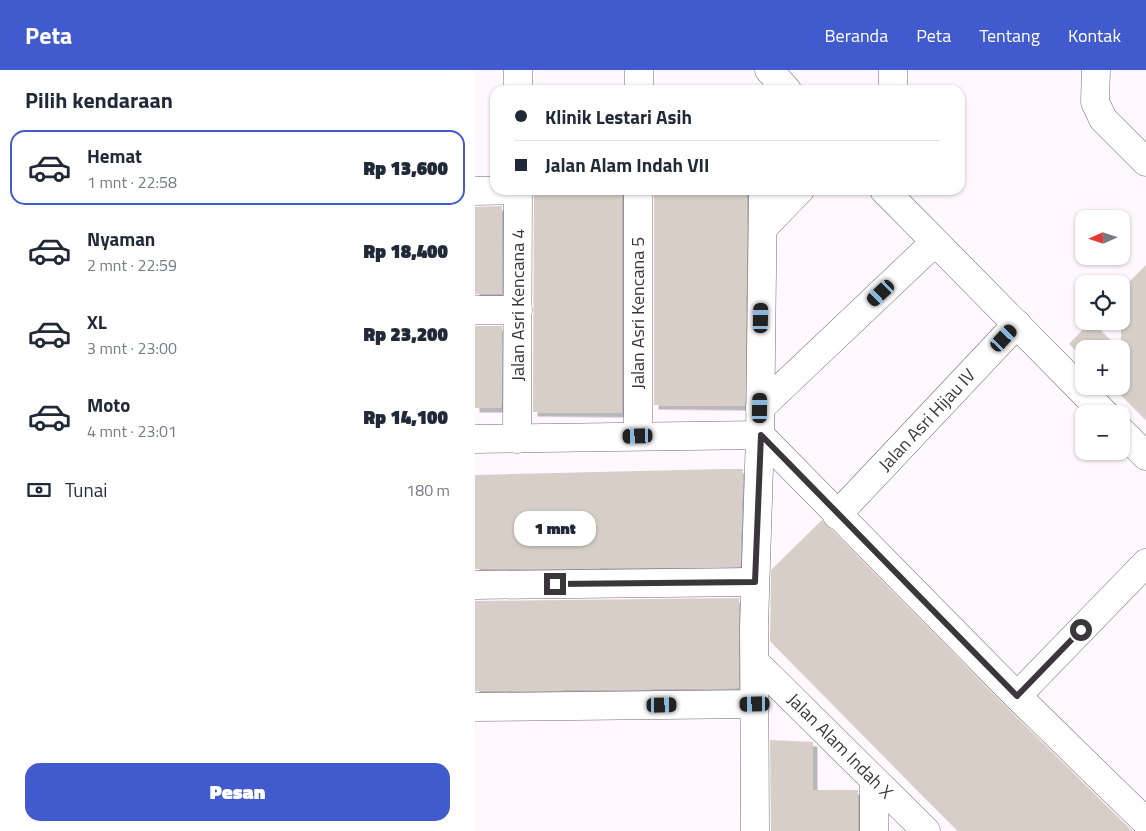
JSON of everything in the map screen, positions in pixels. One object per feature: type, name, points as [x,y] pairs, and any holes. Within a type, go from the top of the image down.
[{"type":"street","points":[[518,70],[518,85]]},
{"type":"street","points":[[639,70],[639,85]]},
{"type":"street","points":[[766,85],[767,70]]},
{"type":"street","points":[[767,70],[782,85]]},
{"type":"street","points":[[893,70],[893,85]]},
{"type":"street","points":[[1096,70],[1095,102],[1103,119],[1146,162]]},
{"type":"street","points":[[475,191],[490,191]]},
{"type":"street","name":"Jalan Asri Kencana 4","points":[[517,195],[517,429]]},
{"type":"street","name":"Jalan Asri Kencana 5","points":[[638,436],[639,195]]},
{"type":"street","points":[[755,831],[755,582],[761,435],[763,195]]},
{"type":"street","points":[[763,228],[795,195]]},
{"type":"street","points":[[891,195],[1096,405]]},
{"type":"street","points":[[760,408],[935,242]]},
{"type":"street","points":[[475,310],[518,310]]},
{"type":"street","name":"Jalan Asri Hijau IV","points":[[837,515],[1017,324]]},
{"type":"street","points":[[475,438],[517,429],[638,436],[761,435],[837,515],[1017,696],[1146,822]]},
{"type":"street","points":[[1130,440],[1146,456]]},
{"type":"street","points":[[1017,696],[1146,563]]},
{"type":"street","points":[[475,584],[755,582]]},
{"type":"street","name":"Jalan Alam Indah X","points":[[755,662],[926,831]]},
{"type":"street","points":[[475,707],[755,704]]},
{"type":"street","points":[[874,780],[874,831]]},
{"type":"building","points":[[534,195],[622,195],[622,413],[533,412]]},
{"type":"building","points":[[654,195],[747,195],[745,406],[654,405]]},
{"type":"building","points":[[502,206],[502,294],[475,294],[475,207]]},
{"type":"building","points":[[1146,265],[1146,420],[1121,395],[1130,395],[1130,340],[1121,340],[1121,330],[1130,330],[1130,281]]},
{"type":"building","points":[[475,326],[502,326],[501,408],[475,408]]},
{"type":"building","points":[[1082,330],[1100,330],[1110,340],[1075,340],[1075,350],[1069,344]]},
{"type":"building","points":[[743,469],[740,567],[475,569],[475,475]]},
{"type":"building","points":[[822,520],[1006,707],[1132,831],[958,831],[917,790],[770,641],[771,570]]},
{"type":"building","points":[[739,598],[739,688],[475,691],[475,601]]},
{"type":"building","points":[[770,740],[813,742],[813,790],[858,790],[858,831],[771,831]]},
{"type":"route","points":[[555,584],[755,582],[761,435],[837,515],[1017,696],[1081,630]]}]
